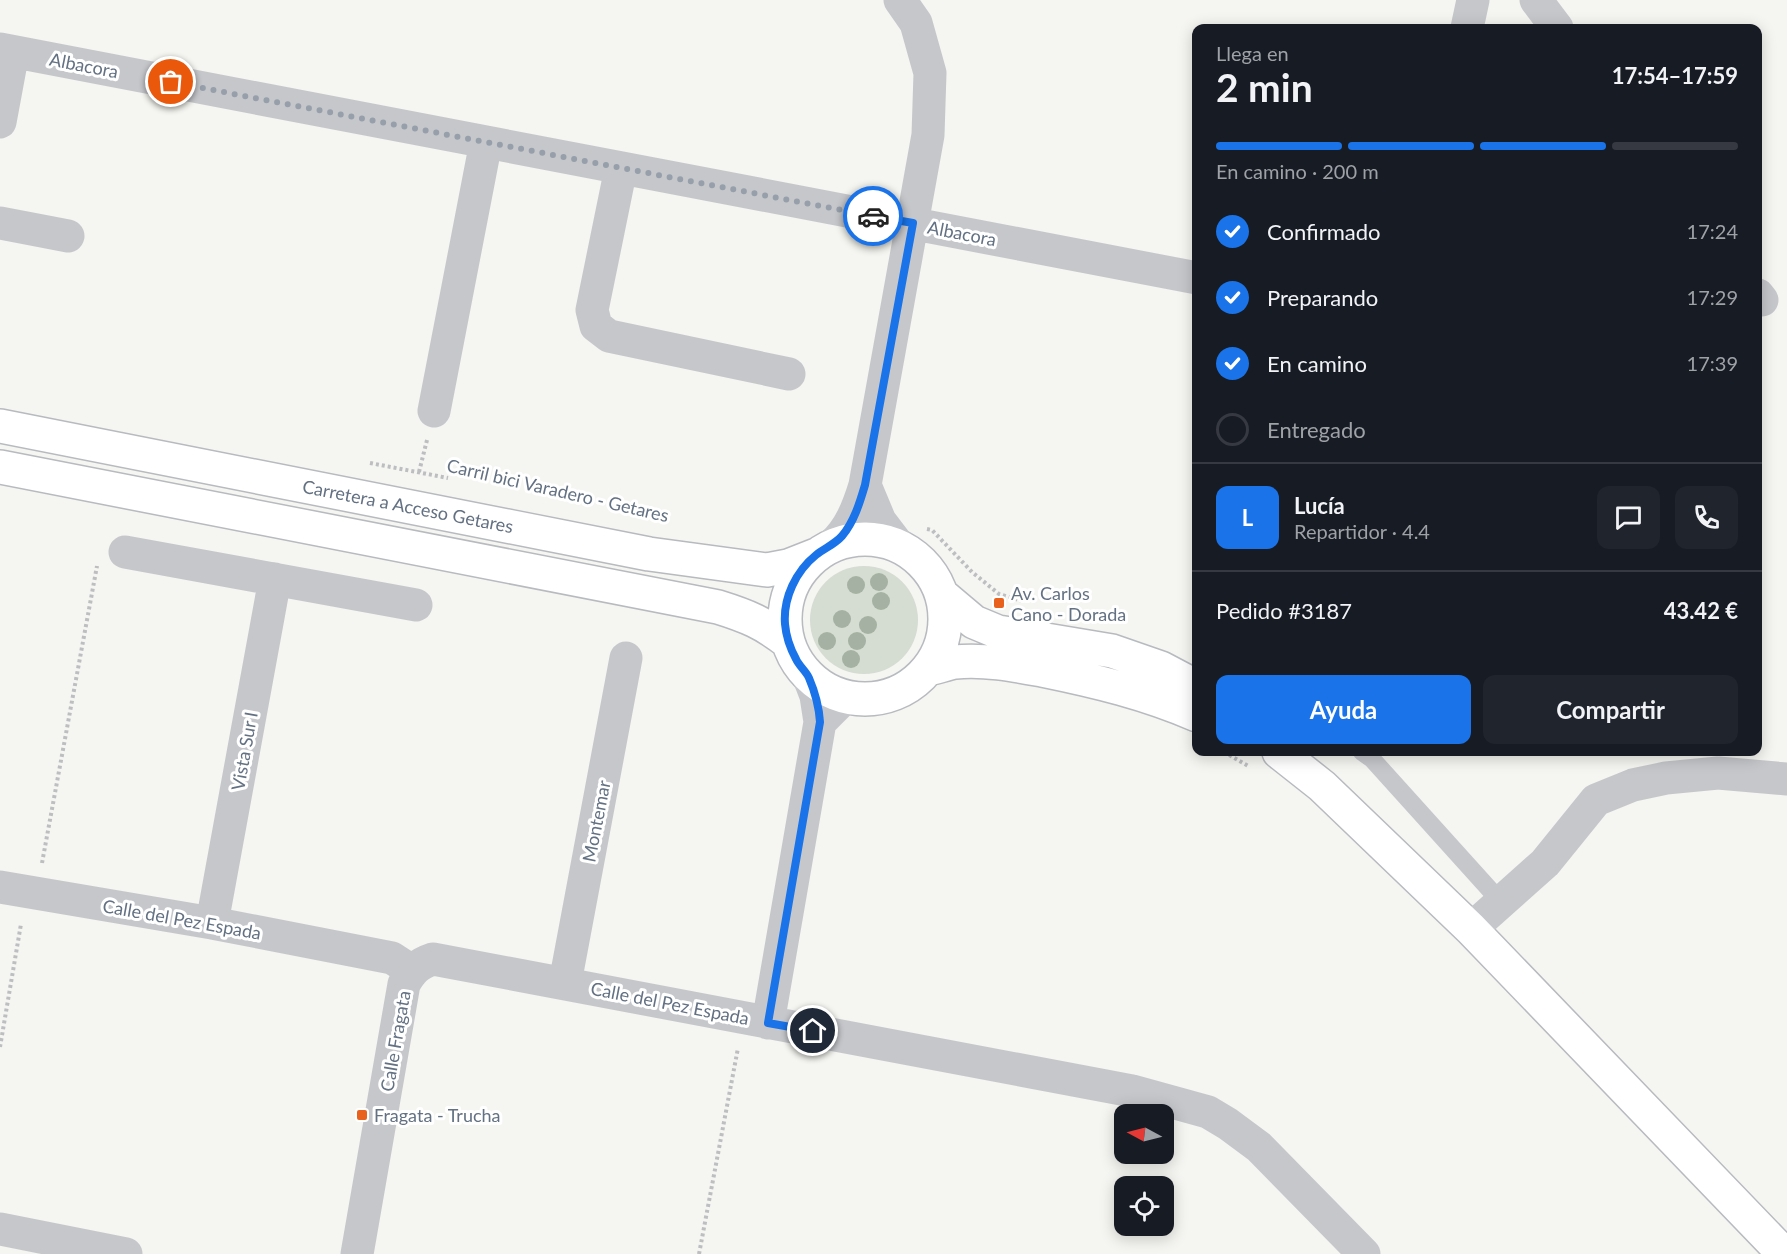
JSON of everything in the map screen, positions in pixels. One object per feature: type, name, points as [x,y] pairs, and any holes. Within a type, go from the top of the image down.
[{"type":"street","points":[[851,698],[830,692],[808,675],[796,660],[788,642],[785,623],[789,595],[802,569],[843,535],[853,518],[865,485],[928,135],[930,73],[916,23],[900,0]]},
{"type":"street","points":[[1468,24],[1473,0]]},
{"type":"street","points":[[1536,0],[1554,24]]},
{"type":"street","points":[[0,122],[7,50]]},
{"type":"street","name":"Albacora","points":[[7,50],[1192,277]]},
{"type":"street","points":[[434,411],[486,142]]},
{"type":"street","points":[[621,168],[592,310],[596,326],[609,336],[789,374]]},
{"type":"street","points":[[0,223],[68,236]]},
{"type":"street","name":"Carretera a Acceso Getares","points":[[0,426],[649,554],[767,570],[788,566],[824,550]]},
{"type":"street","points":[[0,466],[718,607],[748,616],[766,625],[788,642]]},
{"type":"street","points":[[820,722],[842,700],[879,698],[898,693],[914,682],[928,669],[938,652],[944,633],[945,614],[942,595],[934,577],[922,561],[890,534],[865,485]]},
{"type":"street","points":[[824,550],[851,539],[870,538],[889,541],[890,534]]},
{"type":"street","points":[[112,556],[275,579],[416,605]]},
{"type":"street","name":"Vista Sur I","points":[[212,923],[275,579]]},
{"type":"street","points":[[942,595],[974,622],[998,632],[1112,651],[1161,668],[1192,684]]},
{"type":"street","name":"Montemar","points":[[565,983],[626,658]]},
{"type":"street","points":[[928,669],[955,662],[1023,666],[1104,682],[1156,698],[1192,713]]},
{"type":"street","points":[[756,1020],[820,722],[816,696],[808,675]]},
{"type":"street","points":[[1284,756],[1322,786],[1471,929],[1784,1254]]},
{"type":"street","points":[[1471,929],[1545,863],[1596,800],[1633,785],[1666,778],[1718,772],[1787,779]]},
{"type":"street","name":"Calle del Pez Espada","points":[[21,890],[212,923],[393,958],[412,971],[421,963],[433,959],[1132,1091],[1208,1112],[1259,1147],[1364,1254]]},
{"type":"street","name":"Calle Fragata","points":[[357,1254],[404,984],[412,971]]},
{"type":"street","points":[[0,1229],[126,1254]]},
{"type":"lane","points":[[1366,756],[1501,902]]},
{"type":"path","name":"Carril bici Varadero - Getares","points":[[363,462],[453,479]]},
{"type":"path","points":[[890,534],[932,530],[972,572],[999,594],[1029,602]]},
{"type":"path","points":[[0,1047],[21,890],[112,556]]},
{"type":"path","points":[[699,1254],[756,1020]]},
{"type":"shaded area","points":[[864,566],[885,570],[902,582],[914,599],[918,620],[914,641],[902,658],[885,670],[864,674],[843,670],[826,658],[814,641],[810,620],[814,599],[826,582],[843,570]]},
{"type":"way so far","points":[[171,82],[873,216]]},
{"type":"place","name":"Av. Carlos Cano - Dorada","points":[[999,603]]},
{"type":"place","name":"Fragata - Trucha","points":[[362,1115]]},
{"type":"route","points":[[813,1031],[768,1023],[820,722],[816,696],[808,675],[796,660],[788,642],[785,623],[786,604],[792,585],[802,569],[816,555],[843,535],[860,503],[865,485],[913,223],[873,216]]}]
